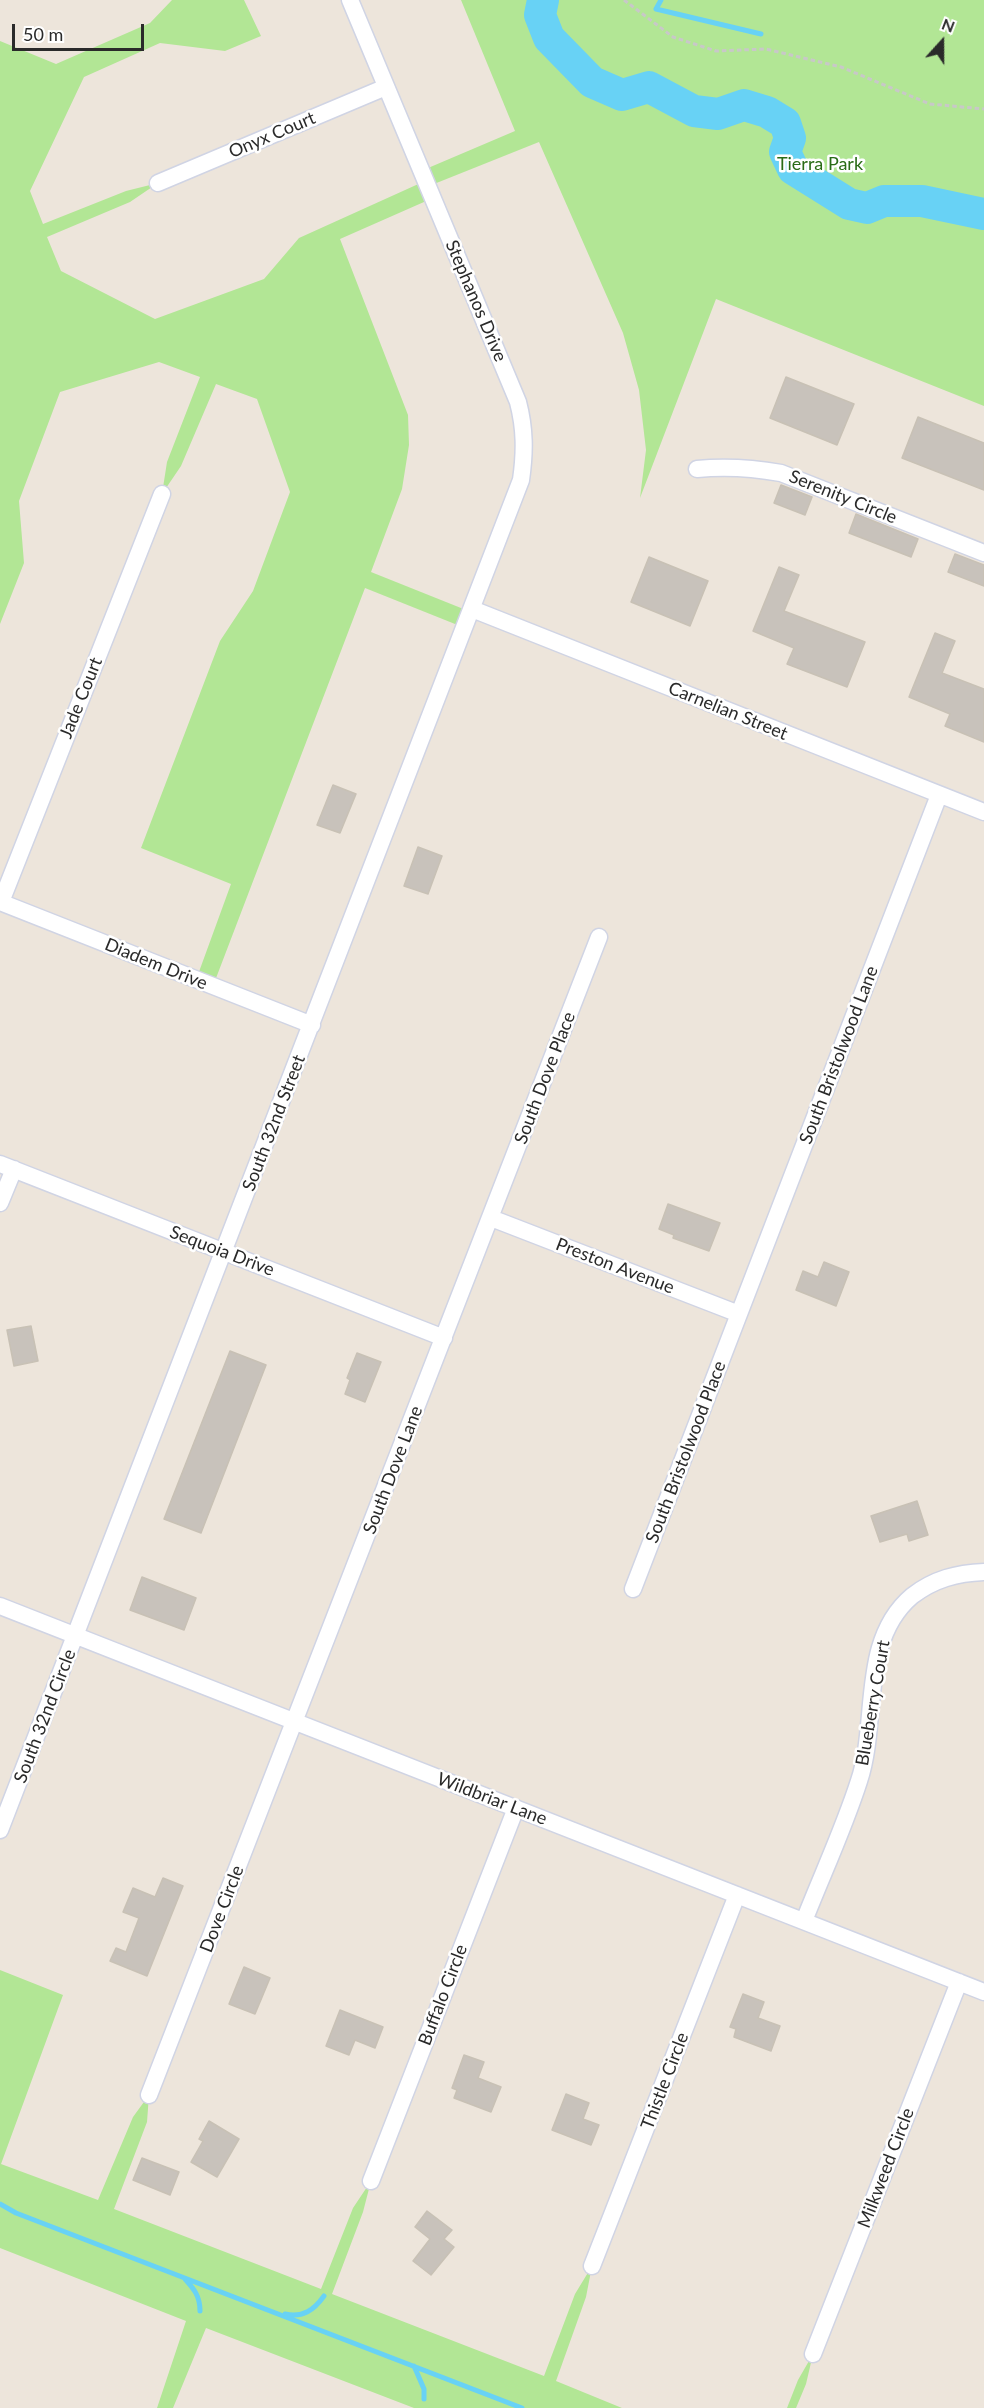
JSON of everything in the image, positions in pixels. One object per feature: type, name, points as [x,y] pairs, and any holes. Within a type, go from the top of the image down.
[{"type":"street","name":"Stephanos Drive","points":[[350,0],[518,402],[523,424],[525,452],[521,480],[472,609]]},
{"type":"street","name":"Onyx Court","points":[[158,183],[386,87]]},
{"type":"street","name":"Serenity Circle","points":[[698,469],[744,468],[781,473],[984,553]]},
{"type":"street","name":"Jade Court","points":[[0,902],[162,494]]},
{"type":"street","name":"Carnelian Street","points":[[472,609],[984,812]]},
{"type":"street","name":"South 32nd Street","points":[[76,1636],[472,609]]},
{"type":"street","name":"South Bristolwood Lane","points":[[739,1314],[939,795]]},
{"type":"street","name":"Diadem Drive","points":[[0,902],[312,1026]]},
{"type":"street","name":"South Dove Place","points":[[491,1218],[599,937]]},
{"type":"street","name":"Sequoia Drive","points":[[7,1167],[444,1338]]},
{"type":"street","points":[[0,1203],[7,1167]]},
{"type":"street","name":"Preston Avenue","points":[[491,1218],[739,1314]]},
{"type":"street","name":"South Dove Lane","points":[[295,1722],[491,1218]]},
{"type":"street","name":"South Bristolwood Place","points":[[633,1589],[739,1314]]},
{"type":"street","name":"Blueberry Court","points":[[804,1922],[859,1781],[866,1754],[878,1656],[891,1620],[904,1603],[921,1589],[941,1579],[962,1573],[984,1572]]},
{"type":"street","name":"Wildbriar Lane","points":[[0,1606],[984,1992]]},
{"type":"street","name":"South 32nd Circle","points":[[0,1830],[76,1636]]},
{"type":"street","name":"Dove Circle","points":[[149,2095],[295,1722]]},
{"type":"street","name":"Buffalo Circle","points":[[371,2181],[516,1808]]},
{"type":"street","name":"Thistle Circle","points":[[592,2266],[737,1895]]},
{"type":"street","name":"Milkweed Circle","points":[[813,2354],[959,1982]]},
{"type":"path","points":[[624,0],[673,36],[716,51],[766,49],[841,67],[930,104],[984,109]]},
{"type":"green space","name":"Tierra Park","points":[[172,0],[244,0],[261,36],[225,51],[160,43],[84,77],[30,191],[43,224],[126,191],[158,183],[130,202],[47,237],[61,271],[155,319],[264,279],[299,238],[425,181],[421,171],[515,131],[461,0],[984,0],[984,406],[716,299],[640,498],[646,450],[639,390],[623,333],[539,142],[429,186],[433,198],[340,239],[408,415],[409,445],[402,489],[371,572],[471,612],[465,628],[365,588],[213,986],[196,980],[231,884],[141,848],[220,641],[253,591],[290,492],[257,399],[216,384],[181,466],[162,494],[167,462],[200,377],[159,362],[60,392],[19,501],[24,563],[0,624],[0,41],[56,64],[150,23]]},
{"type":"green space","points":[[0,1970],[63,1995],[1,2164],[98,2200],[133,2117],[149,2095],[147,2122],[114,2209],[321,2289],[353,2208],[371,2181],[363,2212],[332,2294],[544,2376],[575,2294],[592,2266],[586,2297],[556,2381],[622,2408],[414,2408],[206,2328],[173,2408],[157,2408],[186,2321],[0,2248]]},
{"type":"green space","points":[[813,2354],[806,2384],[796,2408],[787,2408],[798,2380]]},
{"type":"building","points":[[786,377],[854,404],[837,445],[770,418]]},
{"type":"building","points":[[918,417],[984,443],[984,490],[902,458]]},
{"type":"building","points":[[781,485],[812,497],[805,515],[774,503]]},
{"type":"building","points":[[856,514],[918,539],[911,557],[849,533]]},
{"type":"building","points":[[955,554],[984,565],[984,586],[948,572]]},
{"type":"building","points":[[649,557],[708,581],[690,626],[631,602]]},
{"type":"building","points":[[779,567],[799,575],[784,611],[865,642],[847,687],[787,664],[794,648],[753,631]]},
{"type":"building","points":[[935,633],[955,641],[942,673],[984,689],[984,742],[945,726],[950,714],[909,697]]},
{"type":"building","points":[[333,785],[356,794],[340,833],[317,825]]},
{"type":"building","points":[[418,847],[442,856],[428,894],[404,886]]},
{"type":"building","points":[[668,1204],[720,1223],[709,1251],[673,1238],[674,1235],[659,1229]]},
{"type":"building","points":[[824,1262],[849,1272],[836,1306],[796,1290],[803,1271],[818,1277]]},
{"type":"building","points":[[31,1326],[38,1361],[14,1366],[7,1330]]},
{"type":"building","points":[[230,1351],[266,1365],[201,1533],[164,1519]]},
{"type":"building","points":[[357,1353],[381,1362],[365,1402],[345,1394],[350,1380],[347,1378]]},
{"type":"building","points":[[917,1501],[928,1535],[909,1541],[907,1534],[880,1542],[871,1516]]},
{"type":"building","points":[[142,1577],[196,1598],[184,1630],[130,1610]]},
{"type":"building","points":[[163,1878],[183,1886],[147,1976],[110,1961],[116,1948],[126,1952],[139,1918],[123,1912],[133,1888],[155,1897]]},
{"type":"building","points":[[244,1967],[270,1978],[255,2014],[229,2004]]},
{"type":"building","points":[[743,1994],[764,2002],[758,2018],[780,2026],[771,2051],[734,2037],[736,2029],[730,2027]]},
{"type":"building","points":[[340,2010],[383,2027],[375,2048],[355,2040],[349,2055],[326,2046]]},
{"type":"building","points":[[464,2055],[484,2062],[478,2078],[501,2087],[491,2112],[454,2098],[457,2090],[452,2088]]},
{"type":"building","points":[[566,2094],[589,2103],[583,2119],[599,2125],[591,2145],[552,2130]]},
{"type":"building","points":[[209,2121],[239,2139],[217,2177],[191,2162],[203,2141],[199,2139]]},
{"type":"building","points":[[142,2158],[179,2172],[170,2195],[133,2180]]},
{"type":"building","points":[[427,2211],[452,2230],[444,2239],[454,2247],[431,2275],[413,2261],[430,2239],[415,2227]]},
{"type":"waterway","points":[[543,0],[540,15],[549,38],[592,82],[622,95],[649,87],[694,111],[718,114],[744,105],[767,112],[785,123],[790,138],[785,152],[793,169],[849,204],[867,208],[884,201],[922,201],[984,214]]},
{"type":"waterway","points":[[661,0],[656,9],[761,34]]},
{"type":"waterway","points":[[0,2204],[16,2213],[522,2408]]},
{"type":"waterway","points":[[185,2279],[196,2293],[200,2311]]},
{"type":"waterway","points":[[285,2314],[297,2315],[308,2312],[324,2296]]},
{"type":"waterway","points":[[414,2366],[424,2389],[424,2399]]}]
